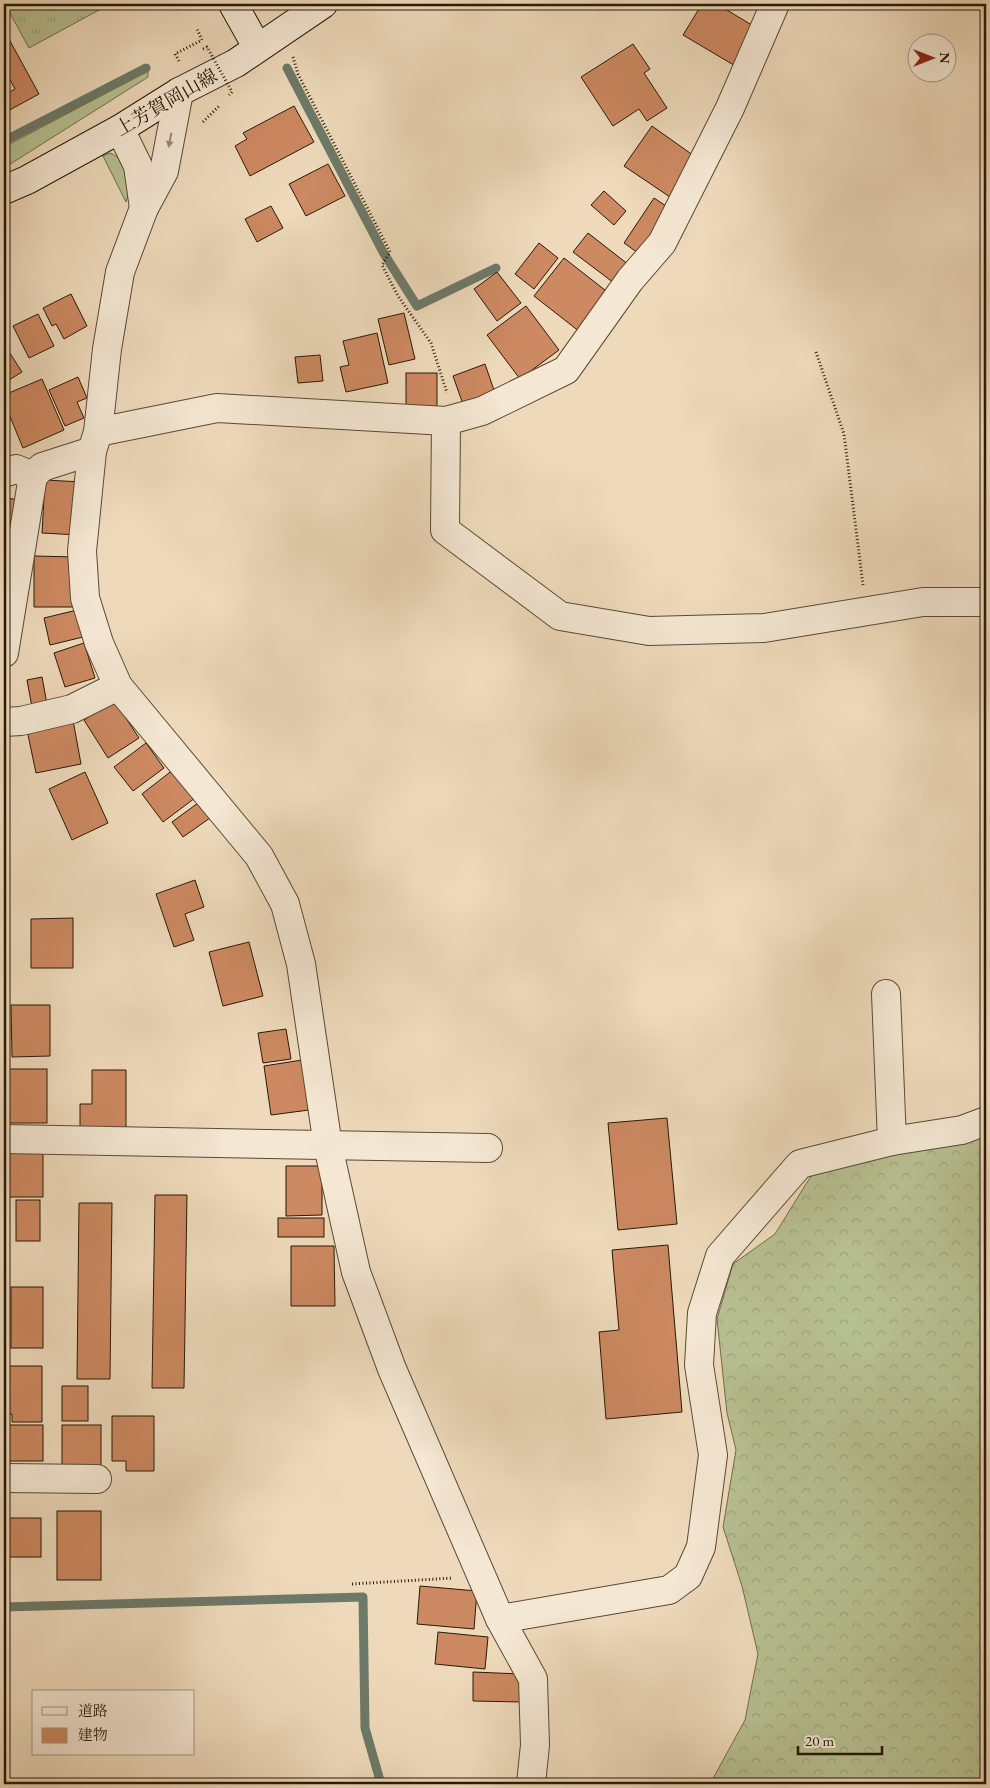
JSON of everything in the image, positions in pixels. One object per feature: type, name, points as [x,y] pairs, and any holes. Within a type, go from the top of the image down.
[{"type":"street","points":[[233,4],[257,47]]},
{"type":"street","name":"上芳賀岡山線","points":[[4,190],[27,180],[120,129],[179,92],[236,62],[322,4]]},
{"type":"street","points":[[4,653],[33,476],[42,467],[95,441],[216,408],[446,421],[482,411],[566,370],[630,280],[662,243],[730,108],[775,4]]},
{"type":"street","points":[[179,92],[164,171],[144,208],[120,272],[106,349],[82,551],[85,598],[99,643],[118,686],[259,856],[285,904],[300,964],[328,1146],[356,1272],[392,1369],[481,1576],[500,1619],[533,1679],[535,1745],[531,1784]]},
{"type":"street","points":[[120,129],[138,166],[144,208]]},
{"type":"street","points":[[446,421],[445,530],[560,616],[649,631],[764,628],[923,602],[986,602]]},
{"type":"street","points":[[4,473],[16,469],[33,476]]},
{"type":"street","points":[[4,722],[21,721],[72,709],[118,686]]},
{"type":"street","points":[[886,994],[892,1141]]},
{"type":"street","points":[[500,1619],[670,1590],[688,1576],[701,1547],[713,1455],[699,1364],[702,1313],[720,1256],[800,1164],[892,1141],[962,1130],[986,1121]]},
{"type":"street","points":[[4,1139],[488,1148]]},
{"type":"street","points":[[4,1478],[97,1479]]},
{"type":"path","points":[[181,60],[179,62],[175,54],[202,40],[196,29]]},
{"type":"path","points":[[196,128],[232,92],[207,47],[203,49]]},
{"type":"path","points":[[293,57],[298,74],[390,252],[382,265],[398,296],[431,343],[449,398],[446,421]]},
{"type":"path","points":[[816,352],[844,434],[866,611]]},
{"type":"path","points":[[352,1584],[481,1576]]},
{"type":"green space","points":[[5,4],[110,4],[29,48]]},
{"type":"green space","points":[[148,71],[148,77],[4,168],[4,147]]},
{"type":"green space","points":[[110,153],[116,156],[125,167],[129,181],[126,202],[103,156]]},
{"type":"green space","points":[[986,1132],[986,1784],[710,1784],[745,1720],[758,1654],[742,1586],[723,1527],[736,1450],[727,1413],[717,1319],[733,1264],[775,1234],[811,1176],[872,1156]]},
{"type":"building","points":[[702,4],[717,4],[760,30],[737,67],[683,35]]},
{"type":"building","points":[[4,30],[39,94],[4,113],[4,95],[15,89],[4,69]]},
{"type":"building","points":[[633,44],[650,69],[644,73],[667,108],[647,121],[639,109],[613,126],[581,77]]},
{"type":"building","points":[[294,106],[314,142],[250,176],[235,146],[247,139],[243,133]]},
{"type":"building","points":[[652,126],[697,158],[670,197],[624,166]]},
{"type":"building","points":[[328,164],[345,196],[306,216],[289,184]]},
{"type":"building","points":[[604,191],[626,211],[614,225],[591,205]]},
{"type":"building","points":[[654,198],[672,210],[641,255],[624,243]]},
{"type":"building","points":[[271,206],[283,228],[257,242],[245,219]]},
{"type":"building","points":[[588,233],[629,265],[614,283],[573,252]]},
{"type":"building","points":[[539,243],[558,258],[534,289],[515,274]]},
{"type":"building","points":[[564,258],[610,294],[580,332],[534,296]]},
{"type":"building","points":[[497,272],[521,303],[497,321],[474,289]]},
{"type":"building","points":[[71,294],[87,326],[64,339],[56,324],[52,326],[43,308]]},
{"type":"building","points":[[526,306],[559,350],[520,379],[487,335]]},
{"type":"building","points":[[404,313],[415,359],[389,365],[378,319]]},
{"type":"building","points":[[38,314],[54,346],[29,358],[13,326]]},
{"type":"building","points":[[377,333],[388,383],[346,392],[340,367],[349,365],[343,341]]},
{"type":"building","points":[[4,344],[22,372],[4,383]]},
{"type":"building","points":[[320,355],[323,381],[298,383],[295,357]]},
{"type":"building","points":[[485,364],[496,396],[464,407],[453,376]]},
{"type":"building","points":[[406,373],[437,373],[437,412],[406,412]]},
{"type":"building","points":[[78,377],[87,398],[77,402],[84,418],[65,426],[49,390]]},
{"type":"building","points":[[42,379],[64,430],[23,448],[4,402],[4,395]]},
{"type":"building","points":[[45,480],[82,482],[79,535],[42,533]]},
{"type":"building","points":[[4,497],[17,500],[8,556],[4,555]]},
{"type":"building","points":[[34,556],[77,557],[77,607],[34,607]]},
{"type":"building","points":[[77,610],[83,637],[50,645],[44,618]]},
{"type":"building","points":[[84,643],[95,678],[65,687],[54,653]]},
{"type":"building","points":[[42,677],[47,704],[32,707],[27,680]]},
{"type":"building","points":[[114,700],[139,738],[108,758],[84,720]]},
{"type":"building","points":[[73,720],[81,764],[36,773],[27,730]]},
{"type":"building","points":[[146,743],[164,768],[133,791],[114,767]]},
{"type":"building","points":[[174,769],[195,798],[163,822],[142,794]]},
{"type":"building","points":[[85,772],[108,823],[72,840],[49,789]]},
{"type":"building","points":[[198,803],[210,818],[183,837],[172,822]]},
{"type":"building","points":[[195,880],[204,907],[185,914],[194,940],[174,947],[156,894]]},
{"type":"building","points":[[73,918],[73,968],[31,968],[31,919]]},
{"type":"building","points":[[249,942],[263,996],[223,1006],[209,952]]},
{"type":"building","points":[[11,1005],[50,1005],[50,1056],[12,1057]]},
{"type":"building","points":[[286,1029],[291,1059],[263,1063],[258,1033]]},
{"type":"building","points":[[302,1060],[309,1110],[271,1115],[264,1066]]},
{"type":"building","points":[[4,1069],[47,1069],[47,1123],[4,1123]]},
{"type":"building","points":[[92,1070],[126,1070],[126,1132],[80,1132],[80,1104],[92,1104]]},
{"type":"building","points":[[667,1118],[677,1224],[618,1230],[608,1123]]},
{"type":"building","points":[[8,1153],[43,1153],[43,1197],[8,1197]]},
{"type":"building","points":[[286,1166],[322,1166],[322,1215],[286,1216]]},
{"type":"building","points":[[155,1195],[187,1195],[184,1388],[152,1388]]},
{"type":"building","points":[[16,1200],[40,1200],[40,1241],[16,1241]]},
{"type":"building","points":[[79,1203],[112,1203],[110,1379],[77,1379]]},
{"type":"building","points":[[278,1218],[324,1218],[324,1237],[278,1237]]},
{"type":"building","points":[[668,1245],[682,1412],[606,1419],[599,1332],[619,1330],[612,1250]]},
{"type":"building","points":[[291,1246],[334,1246],[335,1306],[291,1306]]},
{"type":"building","points":[[11,1287],[43,1287],[43,1348],[11,1348]]},
{"type":"building","points":[[4,1366],[42,1366],[42,1422],[12,1422],[12,1414],[4,1414]]},
{"type":"building","points":[[62,1386],[88,1386],[88,1421],[62,1421]]},
{"type":"building","points":[[112,1416],[154,1416],[154,1471],[126,1471],[126,1461],[112,1461]]},
{"type":"building","points":[[8,1425],[43,1425],[43,1461],[8,1461]]},
{"type":"building","points":[[62,1425],[101,1425],[101,1468],[62,1468]]},
{"type":"building","points":[[57,1511],[101,1511],[101,1580],[57,1580]]},
{"type":"building","points":[[6,1518],[41,1518],[41,1557],[6,1557]]},
{"type":"building","points":[[420,1586],[477,1591],[474,1629],[417,1624]]},
{"type":"building","points":[[438,1632],[488,1637],[485,1669],[435,1664]]},
{"type":"building","points":[[473,1672],[521,1674],[521,1702],[473,1701]]},
{"type":"waterway","points":[[4,141],[146,68]]},
{"type":"waterway","points":[[287,68],[383,252],[417,306],[496,268]]},
{"type":"waterway","points":[[4,1607],[363,1597],[365,1728],[381,1784]]}]
